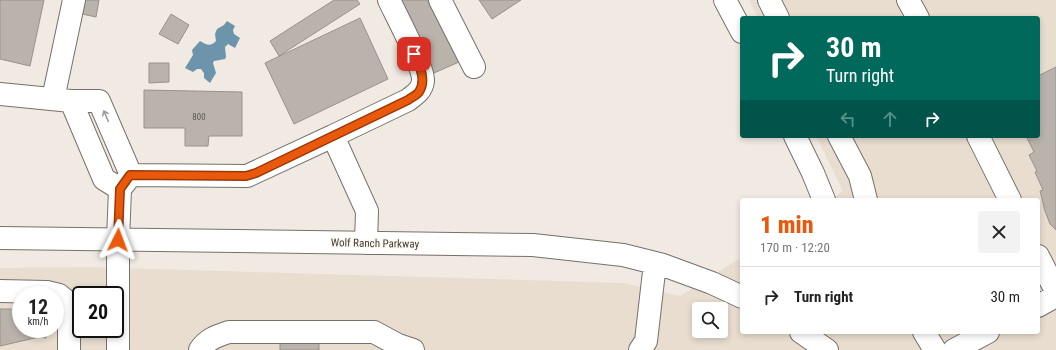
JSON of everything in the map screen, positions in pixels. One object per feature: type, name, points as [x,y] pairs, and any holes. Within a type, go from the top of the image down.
[{"type":"street","points":[[74,0],[62,100],[91,148],[104,179],[125,182],[246,176],[408,100],[419,92],[423,80],[420,67],[389,0]]},
{"type":"street","points":[[440,0],[474,67]]},
{"type":"street","points":[[725,0],[740,28]]},
{"type":"street","points":[[769,0],[777,16]]},
{"type":"street","points":[[908,0],[917,16]]},
{"type":"street","points":[[0,94],[62,100],[99,101],[116,140],[125,182],[118,240],[118,350]]},
{"type":"street","points":[[333,136],[367,211],[366,243]]},
{"type":"street","points":[[796,138],[823,198]]},
{"type":"street","points":[[840,138],[860,176],[866,198]]},
{"type":"street","points":[[979,138],[1009,198]]},
{"type":"street","points":[[91,148],[116,140]]},
{"type":"street","name":"Wolf Ranch Parkway","points":[[0,238],[533,245],[624,255],[655,263],[712,283],[740,296]]},
{"type":"street","points":[[1040,260],[1056,291]]},
{"type":"street","points":[[640,350],[646,341],[655,263]]},
{"type":"street","points":[[0,291],[47,292],[59,295],[65,300],[69,311],[69,350]]},
{"type":"street","points":[[1040,305],[1056,296]]},
{"type":"street","points":[[200,350],[204,344],[216,336],[228,332],[374,332],[398,345],[413,350]]},
{"type":"street","points":[[804,334],[828,350]]},
{"type":"street","points":[[925,334],[935,350]]},
{"type":"street","points":[[954,350],[987,339]]},
{"type":"shaded area","points":[[749,0],[1056,0],[1056,350],[0,350],[0,268],[88,267],[623,283],[680,296],[740,258],[740,334],[1040,334],[1040,198],[833,198],[843,191],[817,138],[1040,138],[1040,16],[757,16]]},
{"type":"water","points":[[227,21],[235,26],[233,30],[234,34],[240,38],[235,48],[228,44],[225,47],[225,59],[214,61],[213,63],[216,73],[210,83],[204,78],[204,73],[201,69],[197,69],[193,72],[185,68],[193,55],[192,50],[200,41],[208,45],[214,43],[216,41],[215,34],[217,29],[224,25]]},
{"type":"building","points":[[0,0],[44,0],[30,66],[0,59]]},
{"type":"building","points":[[85,0],[99,0],[96,17],[82,14]]},
{"type":"building","points":[[334,0],[357,0],[360,4],[279,56],[270,41]]},
{"type":"building","points":[[400,0],[430,0],[459,62],[434,73]]},
{"type":"building","points":[[479,0],[521,0],[492,19]]},
{"type":"building","points":[[171,14],[189,25],[178,44],[159,34]]},
{"type":"building","points":[[360,18],[388,79],[294,124],[265,63]]},
{"type":"building","points":[[149,63],[169,63],[169,82],[149,83]]},
{"type":"building","points":[[1056,67],[1056,230],[1050,224],[1045,211],[1040,191],[1043,190],[1035,172],[1037,171],[1029,155],[1034,152],[1027,138],[1040,138],[1040,75]]},
{"type":"building","points":[[144,90],[242,92],[242,136],[209,136],[208,146],[185,146],[185,128],[144,128]]},
{"type":"building","points":[[0,309],[12,309],[12,338],[35,338],[0,346]]},
{"type":"building","points":[[280,338],[319,338],[319,350],[280,350]]},
{"type":"route","points":[[118,240],[120,189],[130,175],[246,176],[256,173],[408,100],[419,92],[423,80],[420,67],[414,54]]}]
